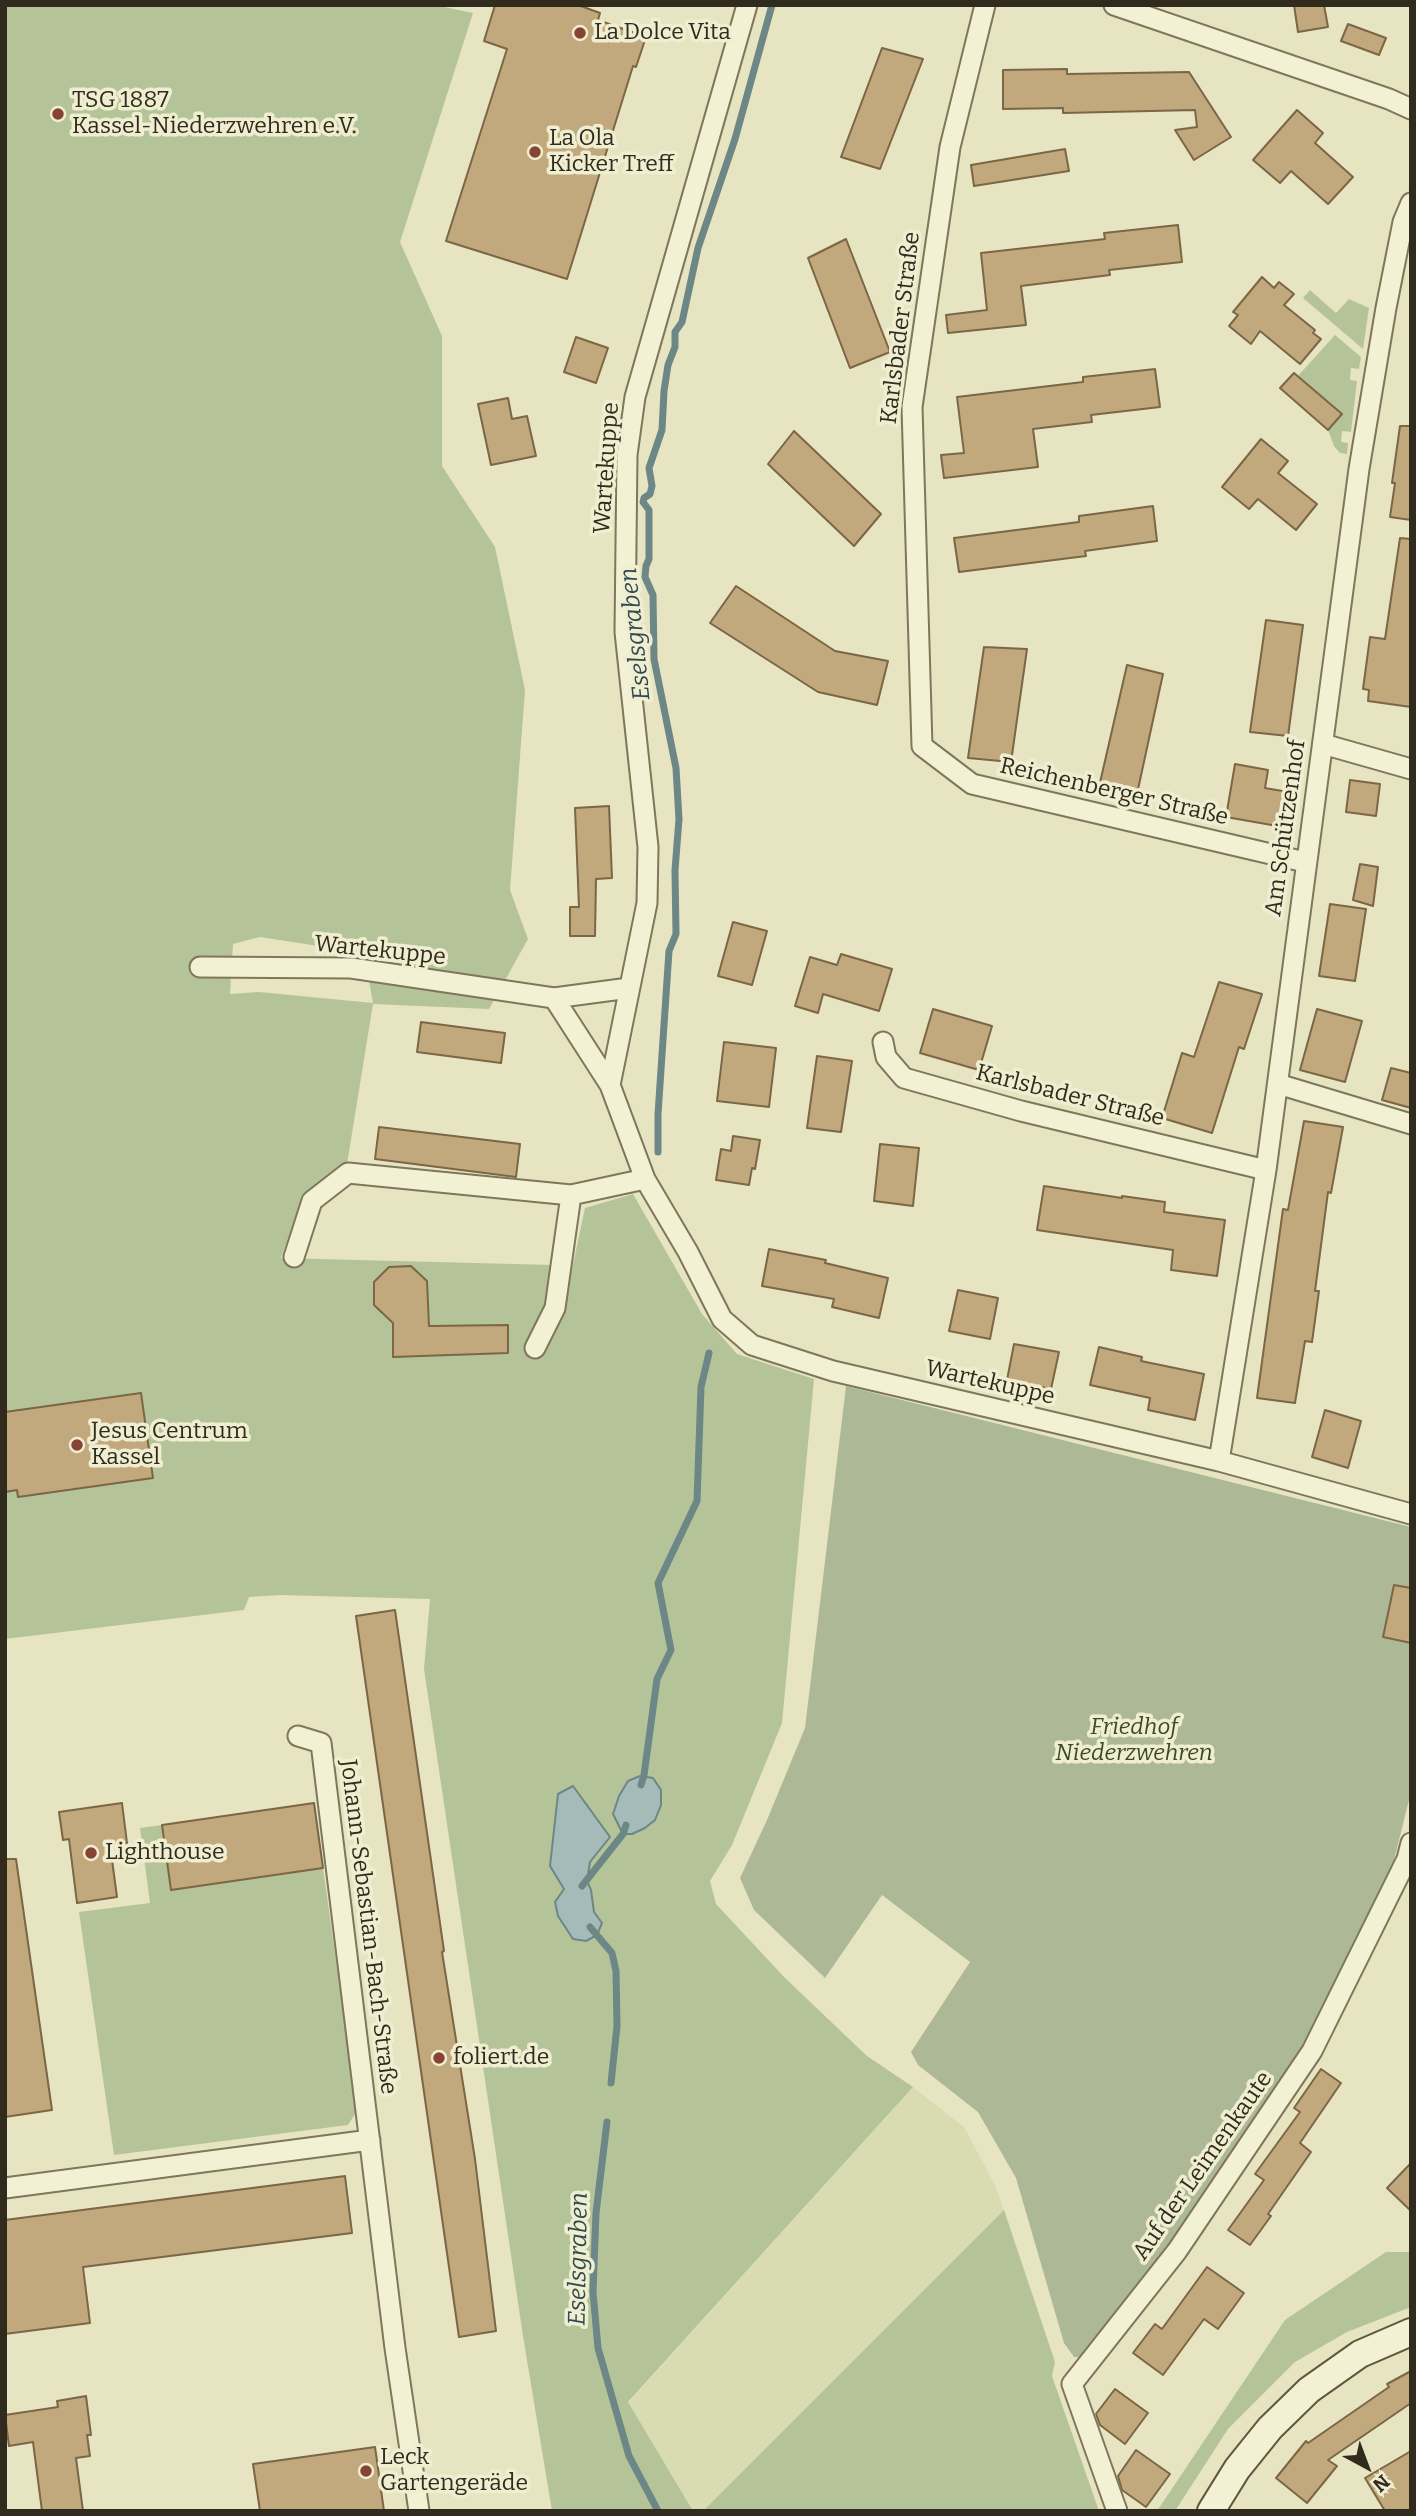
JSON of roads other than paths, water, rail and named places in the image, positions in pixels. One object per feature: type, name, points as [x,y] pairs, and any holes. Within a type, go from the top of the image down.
[{"type":"street","name":"Wartekuppe","points":[[610,1085],[646,902],[649,847],[625,632],[627,455],[635,397],[747,5]]},
{"type":"street","name":"Karlsbader Straße","points":[[922,746],[912,407],[950,147],[985,5]]},
{"type":"street","points":[[1114,5],[1389,99],[1411,109]]},
{"type":"street","name":"Am Schützenhof","points":[[1219,1461],[1266,1170],[1364,442],[1386,308],[1403,222],[1411,203]]},
{"type":"street","points":[[1323,744],[1411,769]]},
{"type":"street","name":"Reichenberger Straße","points":[[922,746],[972,784],[1306,862]]},
{"type":"street","name":"Wartekuppe","points":[[200,967],[351,968],[554,998],[629,988]]},
{"type":"street","name":"Wartekuppe","points":[[554,998],[610,1085],[645,1179],[688,1252],[722,1319],[752,1345],[833,1371],[1219,1461],[1411,1514]]},
{"type":"street","name":"Karlsbader Straße","points":[[883,1042],[886,1057],[904,1078],[1021,1111],[1266,1170]]},
{"type":"street","points":[[1278,1084],[1411,1124]]},
{"type":"street","points":[[294,1257],[312,1201],[348,1173],[571,1195],[645,1179]]},
{"type":"street","points":[[535,1348],[555,1308],[571,1195]]},
{"type":"street","name":"Johann-Sebastian-Bach-Straße","points":[[298,1736],[321,1743],[395,2348],[419,2511]]},
{"type":"street","name":"Auf der Leimenkaute","points":[[1117,2511],[1072,2384],[1177,2251],[1312,2051],[1407,1859],[1411,1843]]},
{"type":"street","points":[[5,2188],[370,2140]]},
{"type":"street","points":[[1211,2511],[1237,2469],[1270,2428],[1309,2390],[1360,2354],[1411,2332]]},
{"type":"water","points":[[640,1776],[653,1778],[661,1790],[661,1805],[655,1820],[645,1828],[632,1834],[623,1834],[613,1814],[628,1781]]},
{"type":"water","points":[[573,1786],[610,1837],[590,1862],[587,1881],[594,1912],[602,1923],[597,1935],[586,1941],[573,1939],[558,1916],[555,1902],[564,1889],[550,1866],[558,1794]]},
{"type":"waterway","name":"Eselsgraben","points":[[658,1152],[669,951],[676,934],[675,870],[679,819],[676,768],[654,659],[653,595],[645,577],[649,559],[649,510],[643,502],[650,494],[652,486],[649,468],[662,430],[664,391],[668,365],[675,347],[675,332],[682,322],[698,248],[735,139],[772,5]]},
{"type":"waterway","name":"Eselsgraben","points":[[641,1785],[657,1679],[671,1650],[658,1583],[697,1501],[701,1387],[709,1353]]},
{"type":"waterway","name":"Eselsgraben","points":[[582,1886],[623,1834],[626,1825]]},
{"type":"waterway","name":"Eselsgraben","points":[[590,1927],[612,1953],[616,1971],[617,2026],[611,2083]]},
{"type":"waterway","name":"Eselsgraben","points":[[607,2122],[596,2213],[593,2292],[598,2348],[629,2456],[658,2511]]},
{"type":"place","name":"La Dolce Vita","points":[[580,33]]},
{"type":"place","name":"TSG 1887 Kassel-Niederzwehren e.V.","points":[[58,114]]},
{"type":"place","name":"La Ola Kicker Treff","points":[[535,152]]},
{"type":"place","name":"Jesus Centrum Kassel","points":[[77,1445]]},
{"type":"place","name":"Lighthouse","points":[[91,1853]]},
{"type":"place","name":"foliert.de","points":[[439,2058]]},
{"type":"place","name":"Leck Gartengeräde","points":[[366,2471]]},
{"type":"park label","name":"Friedhof Niederzwehren","points":[[1134,1741]]}]
